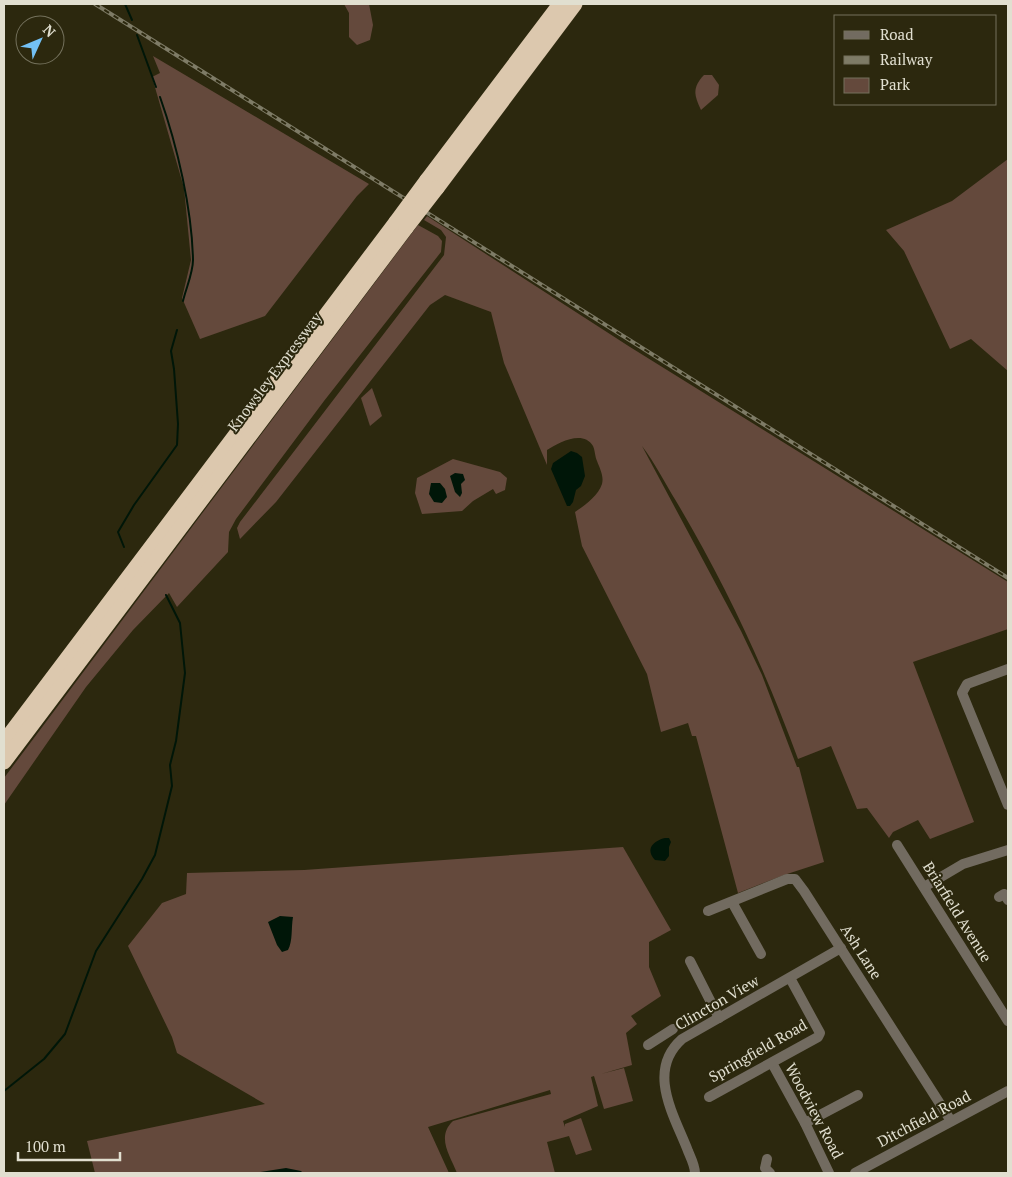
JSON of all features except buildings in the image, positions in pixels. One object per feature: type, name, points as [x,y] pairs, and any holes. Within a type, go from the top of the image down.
[{"type":"highway","name":"Knowsley Expressway","points":[[432,184],[560,4]]},
{"type":"highway","name":"Knowsley Expressway","points":[[4,742],[432,184],[575,4]]},
{"type":"highway","name":"Knowsley Expressway","points":[[4,762],[401,225]]},
{"type":"street","points":[[1008,669],[967,684],[962,693],[1008,805]]},
{"type":"street","name":"Briarfield Avenue","points":[[897,845],[1008,1021]]},
{"type":"street","points":[[924,887],[963,864],[1008,850]]},
{"type":"street","name":"Ash Lane","points":[[708,911],[787,879],[795,879],[952,1121]]},
{"type":"street","points":[[732,902],[761,954]]},
{"type":"street","name":"Clincton View","points":[[696,1173],[665,1091],[664,1074],[668,1056],[674,1046],[682,1039],[841,948]]},
{"type":"street","points":[[690,961],[719,1018]]},
{"type":"street","name":"Springfield Road","points":[[709,1097],[818,1037],[820,1033],[790,978]]},
{"type":"street","points":[[648,1045],[668,1032],[674,1046]]},
{"type":"street","name":"Woodview Road","points":[[772,1063],[829,1173]]},
{"type":"street","name":"Ditchfield Road","points":[[855,1173],[1008,1092]]},
{"type":"street","points":[[805,1124],[858,1095]]},
{"type":"street","points":[[768,1159],[765,1168],[770,1173]]},
{"type":"green space","points":[[344,4],[369,4],[373,25],[370,40],[357,45],[349,37],[349,13]]},
{"type":"green space","points":[[153,56],[369,184],[357,196],[265,316],[200,339],[182,298],[191,260],[184,188],[152,77],[160,73]]},
{"type":"green space","points":[[704,75],[712,75],[719,85],[718,95],[701,110],[695,92],[697,84]]},
{"type":"green space","points":[[1008,159],[1008,371],[971,339],[950,349],[904,251],[886,230],[952,201]]},
{"type":"green space","points":[[427,216],[630,347],[1008,582],[1008,629],[913,662],[974,822],[930,839],[918,820],[893,832],[889,838],[867,808],[857,809],[831,746],[798,759],[772,692],[743,627],[694,532],[656,466],[642,446],[741,631],[762,675],[797,767],[799,767],[824,862],[738,893],[696,736],[692,736],[688,723],[661,732],[647,674],[582,546],[575,512],[594,496],[602,484],[601,472],[593,446],[583,438],[564,441],[547,450],[547,465],[504,363],[491,312],[445,295],[430,305],[276,502],[240,539],[237,528],[240,522],[444,255],[446,237],[441,230],[424,220]]},
{"type":"green space","points":[[418,225],[438,236],[442,241],[441,252],[324,401],[236,519],[229,532],[228,552],[177,607],[169,593],[133,630],[86,687],[4,805],[4,778]]},
{"type":"green space","points":[[372,388],[382,416],[370,426],[361,398]]},
{"type":"green space","points":[[453,459],[500,472],[507,478],[505,490],[496,494],[493,489],[473,501],[462,511],[422,514],[415,493],[417,478]]},
{"type":"green space","points":[[623,847],[671,930],[649,942],[649,967],[661,996],[631,1016],[637,1024],[626,1033],[632,1065],[601,1074],[624,1068],[633,1101],[604,1109],[594,1076],[591,1077],[598,1106],[563,1121],[565,1127],[565,1124],[581,1118],[592,1150],[576,1155],[569,1136],[547,1142],[555,1173],[457,1173],[448,1153],[445,1140],[445,1133],[453,1121],[551,1094],[550,1090],[428,1127],[449,1173],[95,1173],[87,1141],[265,1104],[177,1053],[172,1037],[128,946],[162,903],[186,894],[187,873],[304,870]]},
{"type":"shaded area","points":[[571,451],[582,457],[585,476],[581,486],[576,490],[573,502],[570,506],[567,506],[551,469],[553,463]]},
{"type":"shaded area","points":[[455,473],[463,474],[465,480],[461,484],[462,493],[460,497],[455,492],[450,476]]},
{"type":"shaded area","points":[[431,483],[440,483],[445,489],[447,497],[442,503],[434,502],[429,494]]},
{"type":"shaded area","points":[[669,838],[671,842],[669,856],[665,861],[655,860],[651,852],[652,846],[657,841]]},
{"type":"shaded area","points":[[280,916],[293,917],[290,946],[288,950],[282,952],[277,945],[268,922]]},
{"type":"shaded area","points":[[286,1168],[303,1173],[254,1173]]},
{"type":"waterway","points":[[125,4],[132,20]]},
{"type":"waterway","points":[[137,35],[156,87]]},
{"type":"waterway","points":[[160,97],[178,156],[190,220],[193,265],[183,301]]},
{"type":"waterway","points":[[124,547],[118,532],[134,505],[177,445],[178,424],[171,351],[177,330]]},
{"type":"waterway","points":[[4,1091],[44,1059],[65,1034],[96,951],[155,855],[172,786],[170,765],[176,741],[185,673],[180,623],[166,595]]},
{"type":"railway","points":[[95,4],[1008,578]]}]
